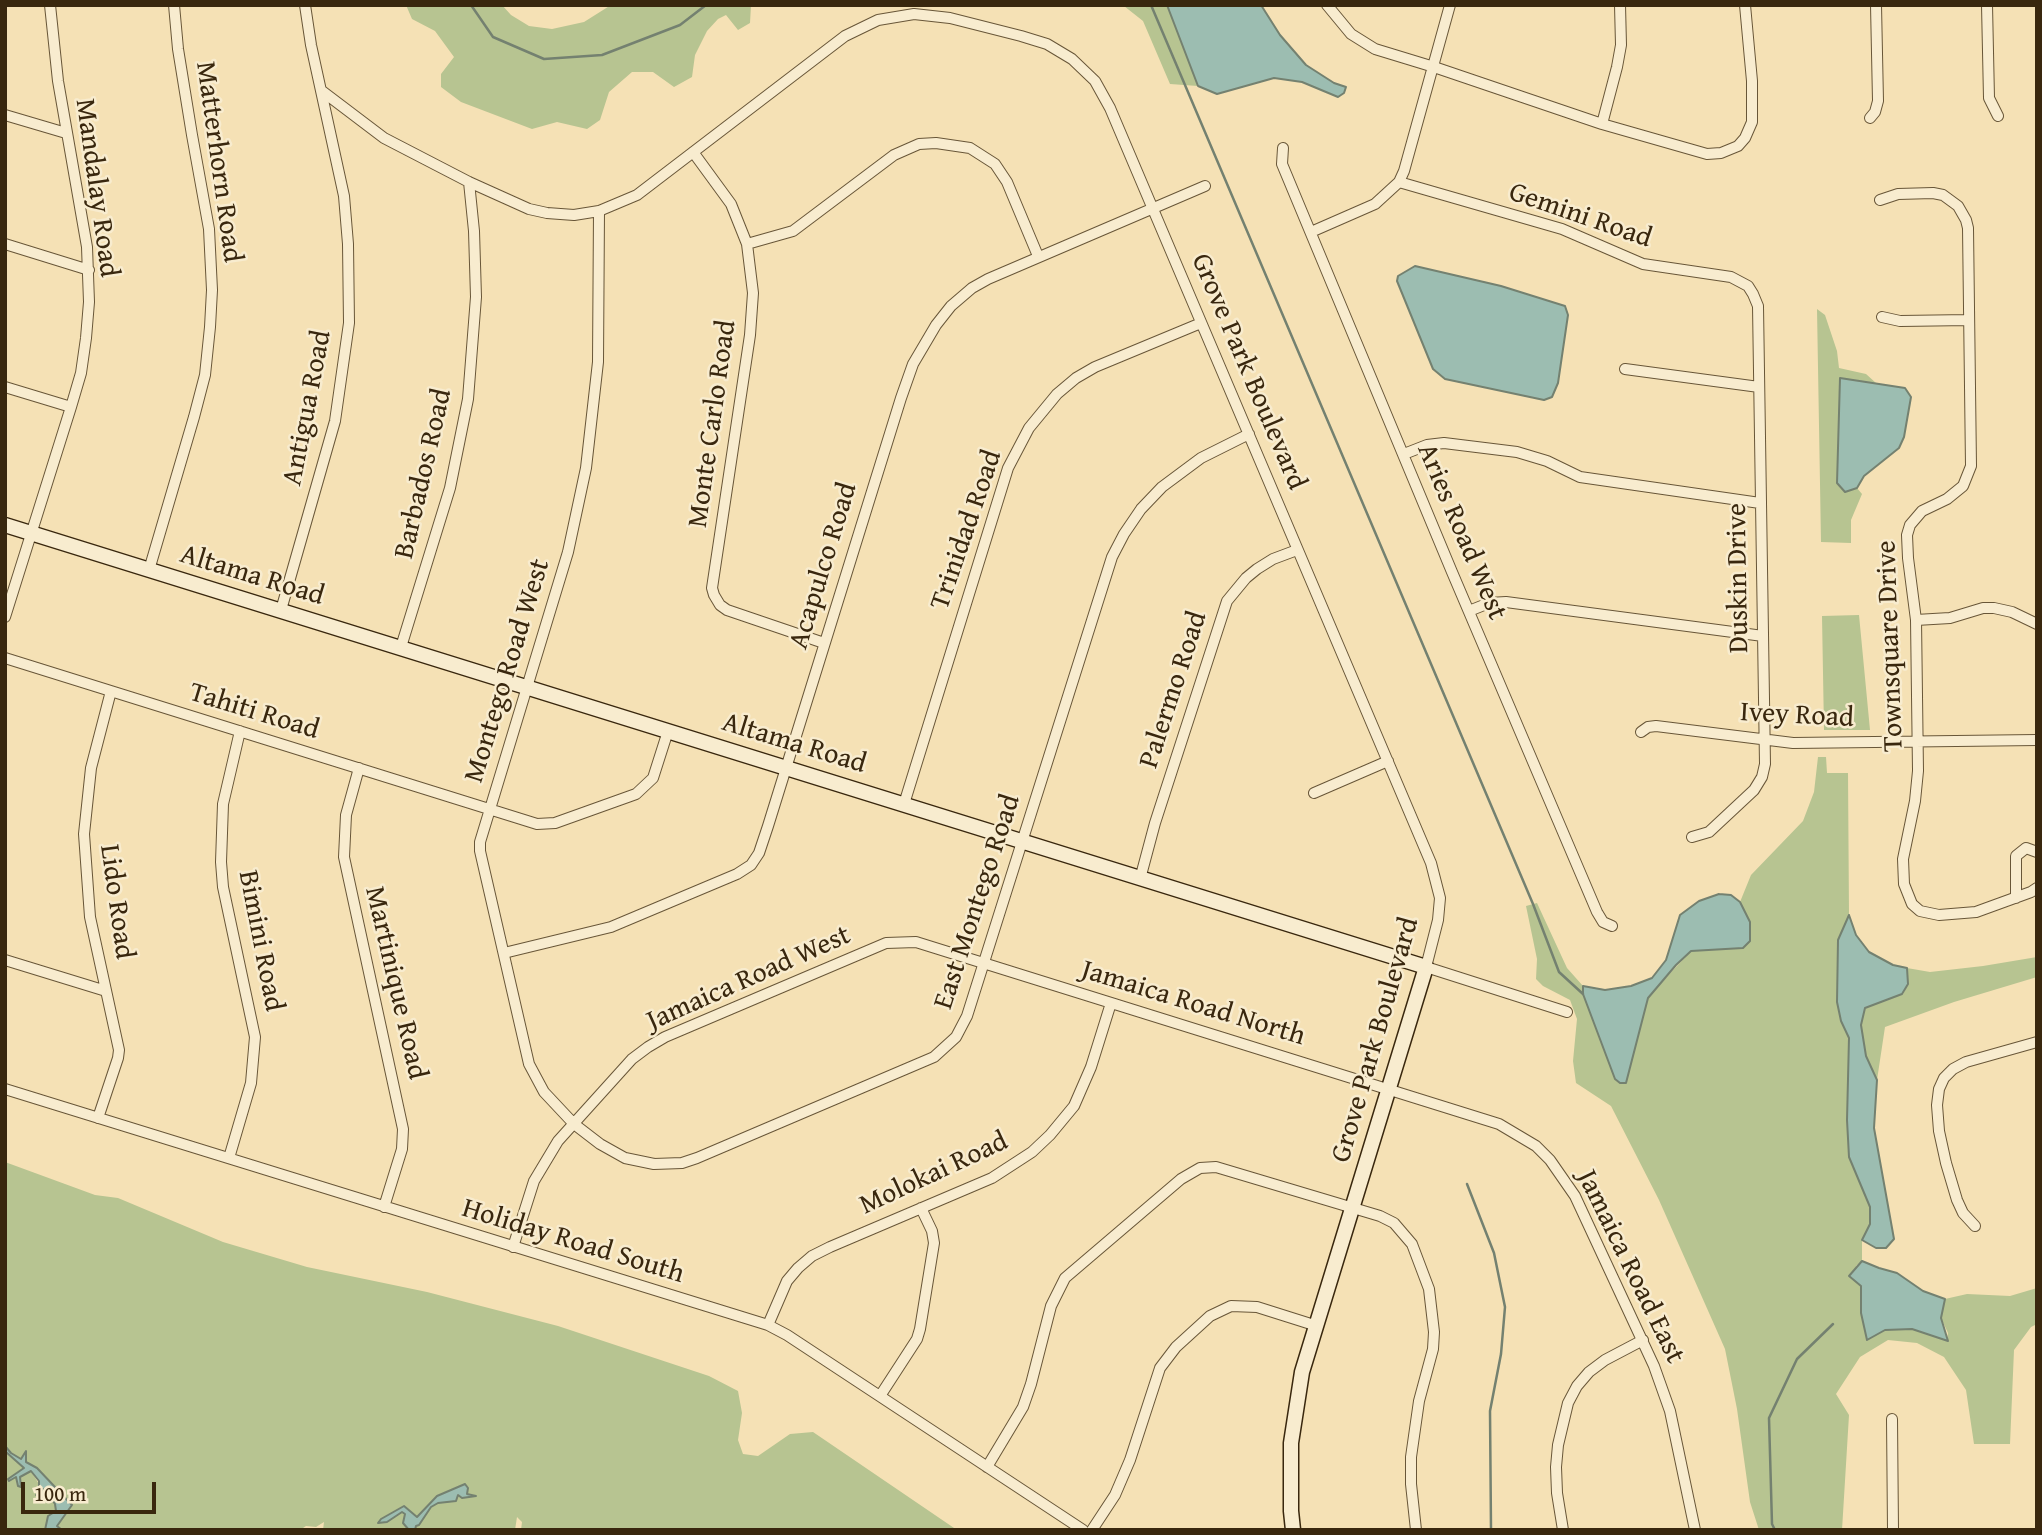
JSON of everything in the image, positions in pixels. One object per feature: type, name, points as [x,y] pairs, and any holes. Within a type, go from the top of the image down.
[{"type":"street","name":"Mandalay Road","points":[[5,617],[81,373],[86,338],[89,270],[87,247],[58,81],[50,5]]},
{"type":"street","name":"Matterhorn Road","points":[[149,570],[205,374],[211,327],[209,229],[191,135],[174,5]]},
{"type":"street","name":"Antigua Road","points":[[281,610],[330,444],[342,386],[349,323],[348,244],[344,196],[311,45],[305,5]]},
{"type":"street","points":[[1327,5],[1351,34],[1364,44],[1602,124],[1707,154],[1730,150],[1745,138],[1752,115],[1752,81],[1745,5]]},
{"type":"street","points":[[1311,232],[1375,204],[1399,182],[1450,5]]},
{"type":"street","points":[[1602,124],[1621,45],[1620,5]]},
{"type":"street","points":[[1870,118],[1878,101],[1876,5]]},
{"type":"street","points":[[1987,5],[1989,98],[1998,116]]},
{"type":"street","name":"Grove Park Boulevard","points":[[322,91],[384,138],[469,182],[512,202],[547,213],[574,215],[599,211],[637,195],[853,31],[869,23],[896,16],[933,15],[1047,44],[1084,69],[1102,92],[1388,761],[1437,879],[1440,898],[1438,920],[1426,967],[1314,1325],[1302,1372],[1293,1424],[1290,1467],[1293,1530]]},
{"type":"street","points":[[5,115],[66,133]]},
{"type":"street","points":[[747,244],[793,231],[894,155],[919,144],[936,142],[970,148],[995,164],[1007,182],[1038,256]]},
{"type":"street","name":"Aries Road West","points":[[1283,148],[1282,164],[1469,611],[1597,912],[1604,922],[1612,926]]},
{"type":"street","name":"Monte Carlo Road","points":[[693,152],[731,204],[747,244],[752,276],[753,311],[712,588],[720,605],[727,610],[824,643]]},
{"type":"street","name":"Barbados Road","points":[[401,647],[450,488],[466,409],[476,296],[469,182]]},
{"type":"street","name":"Gemini Road","points":[[1399,182],[1562,229],[1643,264],[1731,277],[1748,286]]},
{"type":"street","name":"Acapulco Road","points":[[504,953],[611,927],[737,874],[751,865],[759,853],[901,398],[924,343],[951,306],[972,288],[1038,256],[1205,186]]},
{"type":"street","name":"Townsquare Drive","points":[[1880,200],[1891,194],[1943,195],[1958,206],[1968,228],[1971,466],[1968,477],[1956,494],[1922,511],[1910,525],[1907,535],[1916,620],[1918,742],[1917,786],[1905,845],[1903,884],[1912,904],[1928,914],[1976,912],[2016,898]]},
{"type":"street","name":"Montego Road West","points":[[574,1124],[544,1092],[528,1064],[480,851],[481,834],[488,809],[568,552],[586,468],[598,362],[599,211]]},
{"type":"street","points":[[5,244],[89,270]]},
{"type":"street","name":"Duskin Drive","points":[[1692,837],[1709,832],[1754,790],[1762,777],[1764,740],[1758,306],[1748,286]]},
{"type":"street","points":[[1882,317],[1900,321],[1969,320]]},
{"type":"street","name":"Trinidad Road","points":[[904,804],[1008,468],[1029,428],[1057,394],[1076,378],[1095,367],[1201,323]]},
{"type":"street","points":[[1625,369],[1759,387]]},
{"type":"street","points":[[5,387],[71,407]]},
{"type":"street","name":"East Montego Road","points":[[574,1124],[613,1152],[638,1162],[669,1164],[697,1158],[940,1053],[956,1037],[965,1022],[1103,580],[1124,534],[1141,509],[1162,487],[1217,448],[1248,434]]},
{"type":"street","points":[[1404,454],[1427,445],[1444,443],[1504,450],[1532,455],[1580,477],[1760,503]]},
{"type":"street","name":"Altama Road","points":[[5,524],[1567,1012]]},
{"type":"street","name":"Palermo Road","points":[[1140,879],[1155,823],[1227,601],[1257,569],[1273,559],[1297,550]]},
{"type":"street","points":[[1469,611],[1489,603],[1506,602],[1763,636]]},
{"type":"street","points":[[1916,620],[1950,618],[1983,608],[1994,608],[2012,612],[2037,624]]},
{"type":"street","name":"Tahiti Road","points":[[5,658],[546,825],[636,794],[653,778],[667,731]]},
{"type":"street","name":"Lido Road","points":[[98,1118],[118,1058],[117,1038],[90,916],[84,834],[91,768],[111,691]]},
{"type":"street","name":"Ivey Road","points":[[1641,732],[1656,726],[1793,743],[2037,740]]},
{"type":"street","name":"Bimini Road","points":[[229,1158],[251,1083],[256,1037],[223,887],[221,862],[223,804],[240,731]]},
{"type":"street","points":[[1314,793],[1388,761]]},
{"type":"street","name":"Martinique Road","points":[[359,768],[346,815],[344,857],[403,1129],[402,1149],[384,1207]]},
{"type":"street","points":[[2037,852],[2026,848],[2021,849],[2016,856],[2016,898],[2037,888]]},
{"type":"street","name":"Jamaica Road West","points":[[513,1247],[534,1181],[558,1141],[632,1059],[648,1046],[886,943],[916,942],[983,964]]},
{"type":"street","points":[[5,960],[106,991]]},
{"type":"street","name":"Jamaica Road North","points":[[983,964],[1388,1089]]},
{"type":"street","name":"Molokai Road","points":[[768,1325],[787,1281],[812,1256],[992,1178],[1032,1152],[1074,1106],[1111,1003]]},
{"type":"street","points":[[1975,1226],[1963,1213],[1957,1200],[1941,1142],[1937,1098],[1944,1078],[1953,1069],[1966,1062],[2037,1042]]},
{"type":"street","name":"Holiday Road South","points":[[5,1089],[768,1325],[1083,1530]]},
{"type":"street","name":"Jamaica Road East","points":[[1388,1089],[1499,1124],[1519,1134],[1550,1160],[1574,1195],[1663,1387],[1695,1530]]},
{"type":"street","points":[[987,1467],[1023,1407],[1051,1306],[1060,1284],[1188,1173],[1199,1168],[1216,1167],[1380,1216],[1394,1223],[1412,1244],[1432,1299],[1434,1332],[1433,1349],[1419,1401],[1411,1457],[1416,1530]]},
{"type":"street","points":[[880,1396],[917,1339],[920,1329],[934,1243],[932,1231],[921,1208]]},
{"type":"street","points":[[1092,1530],[1115,1495],[1155,1380],[1167,1357],[1176,1347],[1210,1316],[1231,1306],[1257,1307],[1314,1325]]},
{"type":"street","points":[[1563,1530],[1556,1467],[1558,1445],[1568,1404],[1577,1386],[1589,1372],[1605,1360],[1643,1340]]},
{"type":"street","points":[[1892,1419],[1893,1530]]},
{"type":"green space","points":[[406,5],[502,5],[511,15],[529,26],[552,29],[584,22],[611,5],[751,5],[750,23],[738,30],[726,15],[707,31],[695,55],[692,77],[674,87],[653,72],[632,72],[609,92],[600,120],[587,129],[557,122],[532,129],[461,102],[441,87],[441,74],[454,57],[435,31],[412,19]]},
{"type":"green space","points":[[1119,5],[1167,5],[1198,86],[1170,84],[1143,21]]},
{"type":"green space","points":[[1817,309],[1825,315],[1837,351],[1839,368],[1866,374],[1876,383],[1840,378],[1837,483],[1845,491],[1857,488],[1862,494],[1851,520],[1851,543],[1821,542]]},
{"type":"green space","points":[[1859,615],[1870,730],[1824,730],[1822,616]]},
{"type":"green space","points":[[1818,757],[1826,757],[1827,773],[1848,773],[1849,915],[1838,940],[1841,1021],[1849,1037],[1849,1157],[1870,1207],[1870,1224],[1862,1240],[1862,1261],[1856,1266],[1867,1339],[1885,1330],[1912,1329],[1947,1340],[1948,1333],[1941,1318],[1945,1299],[1967,1294],[2010,1296],[2037,1288],[2037,1324],[2031,1327],[2014,1350],[2010,1444],[1974,1444],[1966,1390],[1944,1357],[1917,1343],[1888,1340],[1860,1357],[1836,1394],[1849,1415],[1842,1530],[1759,1530],[1750,1502],[1737,1409],[1725,1349],[1659,1200],[1611,1106],[1576,1083],[1573,1061],[1577,1019],[1570,1000],[1543,986],[1536,979],[1537,959],[1526,906],[1537,903],[1567,968],[1583,986],[1583,994],[1626,1082],[1648,997],[1691,951],[1742,948],[1750,922],[1740,902],[1751,875],[1803,821],[1814,792]]},
{"type":"green space","points":[[2037,957],[2037,977],[1954,1002],[1885,1027],[1877,1080],[1866,1056],[1861,1025],[1865,1008],[1903,994],[1908,984],[1907,968],[1930,972]]},
{"type":"green space","points":[[5,1162],[95,1195],[118,1198],[223,1242],[307,1267],[427,1292],[558,1326],[709,1376],[738,1391],[742,1413],[738,1440],[743,1454],[758,1456],[790,1434],[813,1432],[957,1530],[521,1530],[522,1522],[517,1517],[515,1530],[415,1530],[415,1525],[419,1525],[431,1507],[438,1503],[456,1501],[458,1494],[467,1494],[465,1484],[437,1496],[417,1517],[407,1508],[387,1522],[402,1512],[409,1530],[323,1530],[324,1522],[316,1527],[306,1526],[300,1530],[62,1530],[57,1526],[72,1505],[37,1468],[11,1453],[5,1446]]},
{"type":"green space","points":[[5,1451],[24,1468],[9,1481],[31,1471],[45,1494],[49,1495],[55,1504],[56,1511],[48,1516],[45,1530],[5,1530]]},
{"type":"water","points":[[1167,5],[1261,5],[1280,35],[1306,65],[1334,83],[1346,87],[1344,93],[1338,97],[1302,82],[1274,78],[1217,94],[1198,86]]},
{"type":"water","points":[[1415,266],[1501,286],[1565,306],[1568,315],[1558,383],[1552,397],[1544,400],[1445,379],[1433,369],[1397,281],[1398,276]]},
{"type":"water","points":[[1840,378],[1905,388],[1911,397],[1904,437],[1899,448],[1864,476],[1857,488],[1845,492],[1837,483]]},
{"type":"water","points":[[1719,894],[1731,895],[1740,902],[1750,922],[1750,941],[1743,948],[1691,951],[1676,965],[1648,998],[1626,1083],[1620,1083],[1615,1079],[1583,994],[1583,986],[1605,990],[1631,986],[1652,978],[1666,960],[1680,915],[1699,901]]},
{"type":"water","points":[[1849,915],[1856,935],[1869,952],[1893,965],[1907,968],[1908,984],[1902,994],[1865,1008],[1861,1025],[1866,1056],[1877,1080],[1874,1128],[1894,1239],[1886,1248],[1876,1248],[1862,1240],[1870,1224],[1870,1207],[1849,1157],[1849,1038],[1841,1021],[1837,1002],[1838,940]]},
{"type":"water","points":[[1862,1261],[1897,1273],[1923,1291],[1945,1299],[1941,1318],[1948,1341],[1912,1329],[1885,1330],[1867,1340],[1861,1313],[1861,1286],[1849,1276]]},
{"type":"water","points":[[5,1446],[21,1459],[26,1451],[26,1462],[37,1468],[72,1505],[57,1526],[62,1530],[45,1530],[48,1516],[56,1511],[55,1504],[49,1495],[45,1494],[43,1498],[36,1495],[43,1489],[31,1471],[20,1477],[21,1487],[18,1486],[16,1477],[9,1481],[8,1479],[24,1468],[6,1452]]},
{"type":"water","points":[[465,1484],[468,1488],[467,1494],[476,1496],[462,1498],[458,1495],[456,1501],[438,1503],[431,1507],[415,1530],[409,1530],[403,1523],[405,1514],[402,1512],[387,1522],[378,1523],[404,1506],[417,1517],[437,1496]]},
{"type":"waterway","points":[[471,5],[493,37],[544,59],[602,55],[680,25],[706,5]]},
{"type":"waterway","points":[[1151,5],[1533,904],[1559,972],[1583,994]]},
{"type":"waterway","points":[[1467,1184],[1494,1253],[1505,1307],[1501,1354],[1490,1411],[1491,1530]]},
{"type":"waterway","points":[[1775,1530],[1772,1524],[1769,1418],[1797,1359],[1833,1324]]}]
